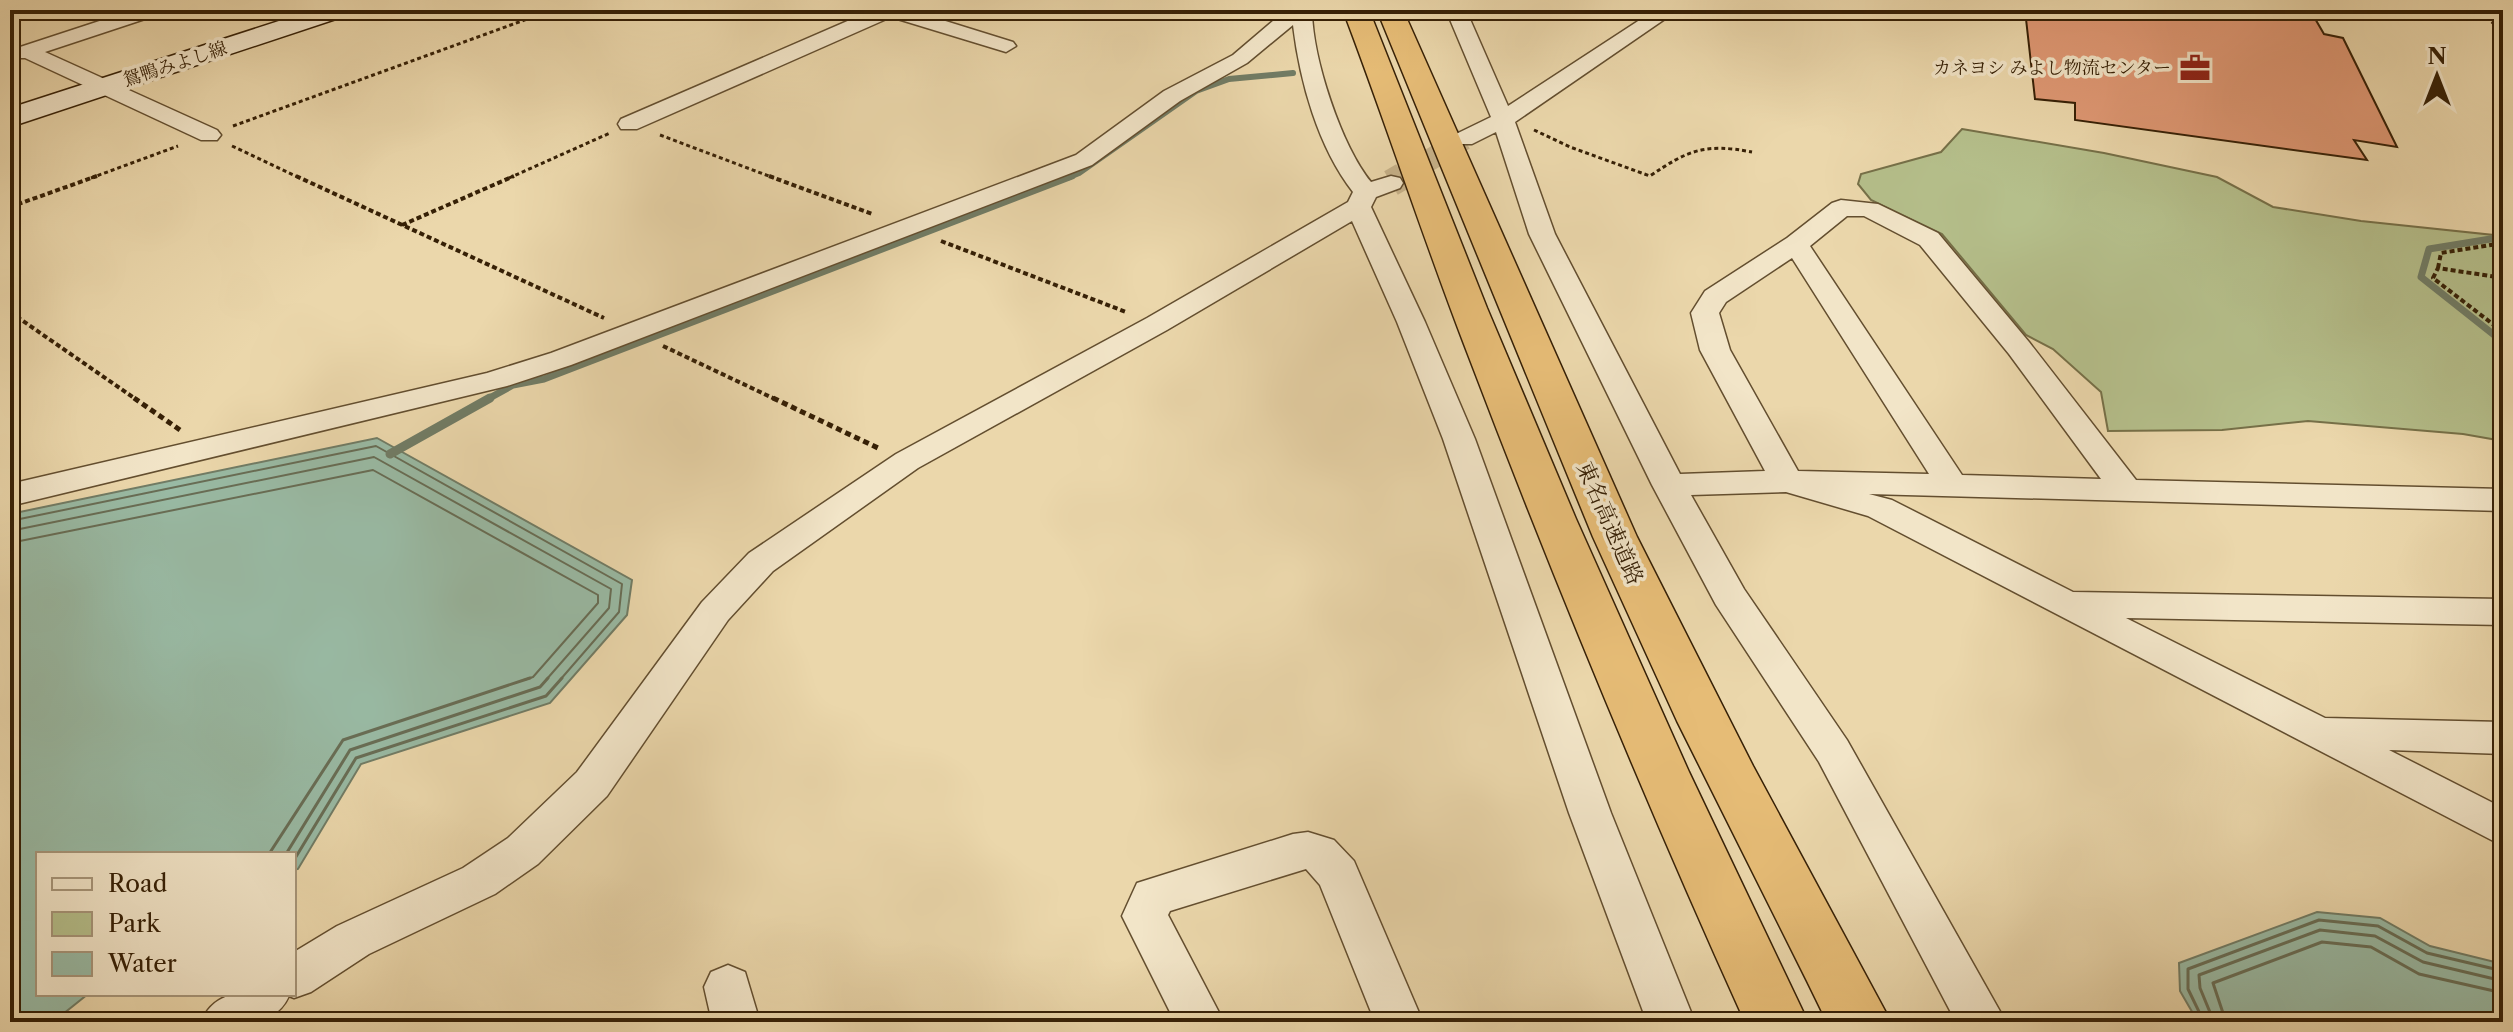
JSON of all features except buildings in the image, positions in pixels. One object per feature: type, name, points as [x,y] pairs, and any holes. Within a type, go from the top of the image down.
[{"type":"highway","points":[[1356,10],[1484,347],[1568,554],[1712,889],[1777,1022]]},
{"type":"highway","name":"東名高速道路","points":[[1390,10],[1504,283],[1615,536],[1688,690],[1860,1022]]},
{"type":"main road","name":"鴛鴨みよし線","points":[[10,118],[339,10]]},
{"type":"street","points":[[18,54],[153,10]]},
{"type":"street","points":[[629,124],[889,10],[1006,46]]},
{"type":"street","points":[[1456,10],[1503,120],[1542,234],[1669,485],[1729,596],[1833,751],[1982,1022]]},
{"type":"street","points":[[1464,139],[1503,120],[1668,10]]},
{"type":"street","points":[[10,495],[496,380],[908,228],[1084,160],[1172,96],[1240,59],[1301,11],[1309,69],[1459,439],[1590,813],[1671,1022]]},
{"type":"street","points":[[18,54],[106,87],[209,135]]},
{"type":"street","points":[[296,976],[353,940],[479,881],[523,851],[592,784],[715,611],[761,562],[907,461],[1157,324],[1391,183]]},
{"type":"street","points":[[2126,489],[2019,348],[1929,239],[1869,209],[1855,206],[1841,208],[1796,244],[1715,297],[1705,313],[1715,350],[1787,481],[1880,508],[2503,828]]},
{"type":"street","points":[[1796,244],[1953,486]]},
{"type":"street","points":[[1669,485],[1787,481],[2503,500]]},
{"type":"street","points":[[2068,604],[2503,612]]},
{"type":"street","points":[[2314,733],[2503,738]]},
{"type":"street","points":[[1200,1022],[1145,916],[1153,897],[1293,852],[1308,850],[1319,853],[1338,874],[1399,1022]]},
{"type":"street","points":[[225,1022],[263,996]]},
{"type":"path","points":[[10,207],[552,10]]},
{"type":"path","points":[[2486,10],[2487,18],[2503,31]]},
{"type":"path","points":[[1503,120],[1521,124],[1570,147],[1650,176],[1688,150],[1700,147],[1752,152]]},
{"type":"path","points":[[402,225],[629,124],[1157,324]]},
{"type":"path","points":[[209,135],[907,461]]},
{"type":"path","points":[[2503,243],[2441,253],[2433,278],[2503,332]]},
{"type":"path","points":[[2438,268],[2503,278]]},
{"type":"path","points":[[10,312],[206,447]]},
{"type":"green space","points":[[1962,129],[2104,153],[2217,177],[2273,207],[2361,221],[2503,236],[2503,441],[2463,434],[2308,421],[2222,430],[2108,431],[2101,392],[2053,349],[2026,335],[1942,234],[1871,200],[1858,184],[1861,174],[1941,152]]},
{"type":"water","points":[[377,438],[632,580],[627,615],[550,703],[361,764],[298,869],[296,852],[36,852],[36,996],[86,996],[53,1022],[10,1022],[10,514]]},
{"type":"water","points":[[2317,912],[2380,918],[2430,946],[2503,964],[2503,1022],[2198,1022],[2180,991],[2179,963]]},
{"type":"waterway","points":[[1069,177],[1196,91],[1229,79],[1293,73]]},
{"type":"waterway","points":[[486,400],[513,385],[544,379],[1069,177]]},
{"type":"waterway","points":[[2503,237],[2429,249],[2421,277],[2503,342]]},
{"type":"waterway","points":[[390,454],[490,398]]},
{"type":"tunnel","points":[[1400,178],[1464,139]]},
{"type":"tunnel","points":[[1391,183],[1403,176]]},
{"type":"place","name":"カネヨシ みよし物流センター","points":[[2195,68]]}]
